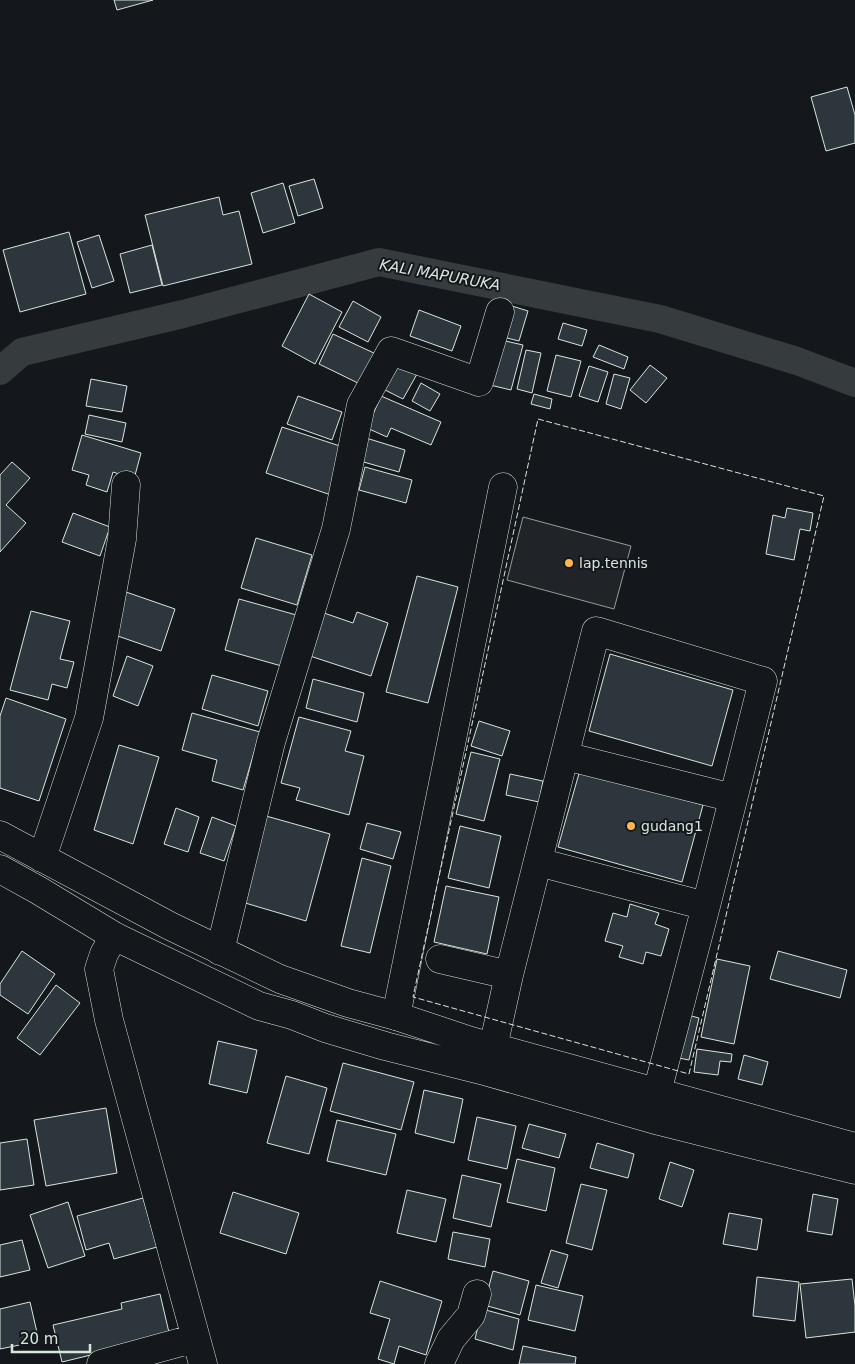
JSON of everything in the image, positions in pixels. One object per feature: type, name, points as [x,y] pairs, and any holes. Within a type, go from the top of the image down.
[{"type":"main road","points":[[220,951],[271,742],[336,529],[361,405],[390,350],[479,382],[500,312]]},
{"type":"main road","points":[[42,858],[89,718],[122,539],[126,485]]},
{"type":"main road","points":[[396,1016],[503,487]]},
{"type":"main road","points":[[490,1060],[509,976],[596,631],[763,681],[657,1092]]},
{"type":"main road","points":[[565,756],[733,798]]},
{"type":"main road","points":[[0,835],[170,926],[280,980],[471,1041],[490,1060],[659,1121],[855,1170]]},
{"type":"main road","points":[[538,862],[706,906]]},
{"type":"main road","points":[[0,869],[114,936],[259,1006],[292,1015],[325,1028],[385,1046],[490,1060],[657,1092],[855,1147]]},
{"type":"main road","points":[[101,1364],[199,1351],[109,1020],[99,969],[104,954],[114,936]]},
{"type":"main road","points":[[440,959],[509,976]]},
{"type":"main road","points":[[439,1364],[451,1339],[471,1315],[477,1294]]},
{"type":"shaded area","name":"lap.tennis","points":[[523,517],[631,546],[614,609],[507,580]]},
{"type":"building","points":[[114,0],[153,0],[117,10]]},
{"type":"building","points":[[847,87],[855,115],[855,143],[826,151],[811,97]]},
{"type":"building","points":[[314,179],[323,208],[298,216],[289,186]]},
{"type":"building","points":[[283,183],[295,223],[263,233],[251,193]]},
{"type":"building","points":[[219,197],[223,215],[239,211],[252,264],[163,286],[145,215]]},
{"type":"building","points":[[69,232],[86,294],[20,312],[3,250]]},
{"type":"building","points":[[99,235],[114,281],[92,288],[77,242]]},
{"type":"building","points":[[152,245],[162,285],[130,293],[120,254]]},
{"type":"building","points":[[309,294],[342,312],[315,364],[282,346]]},
{"type":"building","points":[[353,301],[381,317],[368,342],[339,327]]},
{"type":"building","points":[[512,306],[528,311],[519,341],[503,337]]},
{"type":"building","points":[[419,310],[461,326],[452,351],[410,336]]},
{"type":"building","points":[[563,323],[587,330],[582,346],[558,339]]},
{"type":"building","points":[[333,334],[376,354],[362,385],[319,364]]},
{"type":"building","points":[[501,340],[523,345],[511,390],[490,385]]},
{"type":"building","points":[[599,345],[628,357],[624,369],[593,357]]},
{"type":"building","points":[[526,350],[541,353],[532,393],[517,389]]},
{"type":"building","points":[[556,355],[581,361],[571,397],[547,391]]},
{"type":"building","points":[[397,363],[417,374],[403,399],[383,389]]},
{"type":"building","points":[[650,365],[667,378],[646,403],[630,390]]},
{"type":"building","points":[[589,366],[608,372],[598,402],[579,396]]},
{"type":"building","points":[[614,374],[630,378],[621,409],[606,404]]},
{"type":"building","points":[[91,379],[127,386],[122,412],[86,406]]},
{"type":"building","points":[[421,383],[440,394],[430,411],[412,401]]},
{"type":"building","points":[[534,394],[552,399],[550,409],[531,404]]},
{"type":"building","points":[[298,396],[342,412],[332,440],[287,424]]},
{"type":"building","points":[[381,396],[441,422],[431,445],[391,428],[387,437],[367,428]]},
{"type":"building","points":[[89,415],[126,423],[122,442],[85,434]]},
{"type":"building","points":[[282,427],[346,448],[331,495],[266,473]]},
{"type":"building","points":[[82,435],[141,453],[134,479],[113,472],[107,492],[86,485],[89,475],[72,470]]},
{"type":"building","points":[[366,438],[405,450],[399,472],[360,461]]},
{"type":"building","points":[[12,462],[30,478],[6,505],[26,523],[0,552],[0,475]]},
{"type":"building","points":[[365,467],[412,480],[406,503],[359,490]]},
{"type":"building","points":[[787,508],[813,513],[810,531],[800,529],[794,560],[766,554],[773,515],[785,518]]},
{"type":"building","points":[[73,513],[110,527],[100,556],[62,542]]},
{"type":"building","points":[[256,538],[312,555],[297,605],[241,588]]},
{"type":"building","points":[[417,576],[458,587],[428,703],[386,692]]},
{"type":"building","points":[[126,592],[175,609],[161,651],[112,634]]},
{"type":"building","points":[[239,599],[300,616],[285,667],[225,650]]},
{"type":"building","points":[[31,611],[70,621],[60,659],[74,662],[67,688],[52,684],[48,700],[10,690]]},
{"type":"building","points":[[357,612],[388,623],[371,676],[310,656],[324,613],[353,623]]},
{"type":"building","points":[[610,654],[733,690],[712,766],[589,731]]},
{"type":"building","points":[[127,656],[153,666],[138,706],[113,696]]},
{"type":"building","points":[[212,675],[268,691],[258,726],[202,709]]},
{"type":"building","points":[[313,679],[364,693],[357,722],[306,708]]},
{"type":"building","points":[[6,698],[66,719],[39,801],[0,788],[0,716]]},
{"type":"building","points":[[192,713],[260,732],[243,790],[212,781],[217,760],[182,750]]},
{"type":"building","points":[[299,717],[351,731],[345,751],[364,756],[349,815],[296,800],[300,788],[281,783]]},
{"type":"building","points":[[479,721],[510,731],[502,756],[471,746]]},
{"type":"building","points":[[119,745],[159,757],[133,844],[94,830]]},
{"type":"building","points":[[471,752],[500,759],[484,821],[456,814]]},
{"type":"building","name":"gudang1","points":[[580,770],[703,805],[682,882],[558,847]]},
{"type":"building","points":[[510,774],[543,781],[539,802],[506,795]]},
{"type":"building","points":[[176,808],[199,817],[188,852],[164,844]]},
{"type":"building","points":[[259,814],[330,834],[306,921],[235,900]]},
{"type":"building","points":[[212,817],[236,826],[224,861],[200,853]]},
{"type":"building","points":[[367,823],[401,832],[393,859],[360,849]]},
{"type":"building","points":[[460,826],[501,836],[489,888],[448,878]]},
{"type":"building","points":[[362,858],[391,866],[370,953],[341,946]]},
{"type":"building","points":[[446,886],[499,897],[487,954],[434,942]]},
{"type":"building","points":[[630,904],[659,913],[655,924],[669,929],[661,956],[646,952],[643,964],[619,957],[623,946],[605,941],[613,913],[627,917]]},
{"type":"building","points":[[22,951],[55,974],[28,1014],[0,995],[0,984]]},
{"type":"building","points":[[778,951],[847,970],[840,998],[770,979]]},
{"type":"building","points":[[717,959],[750,966],[734,1044],[701,1037]]},
{"type":"building","points":[[56,985],[80,1003],[40,1055],[17,1038]]},
{"type":"building","points":[[684,1014],[699,1018],[689,1060],[674,1057]]},
{"type":"building","points":[[218,1041],[257,1050],[247,1093],[209,1084]]},
{"type":"building","points":[[697,1049],[732,1054],[731,1062],[720,1061],[718,1075],[694,1072]]},
{"type":"building","points":[[744,1055],[768,1062],[762,1085],[738,1079]]},
{"type":"building","points":[[343,1063],[414,1082],[401,1130],[330,1111]]},
{"type":"building","points":[[286,1076],[327,1088],[309,1154],[267,1143]]},
{"type":"building","points":[[424,1090],[463,1099],[454,1143],[415,1133]]},
{"type":"building","points":[[106,1108],[117,1173],[46,1186],[34,1120]]},
{"type":"building","points":[[477,1117],[516,1126],[507,1169],[468,1160]]},
{"type":"building","points":[[337,1120],[396,1134],[386,1175],[327,1161]]},
{"type":"building","points":[[529,1124],[566,1134],[559,1158],[522,1148]]},
{"type":"building","points":[[27,1139],[34,1185],[0,1190],[0,1143]]},
{"type":"building","points":[[597,1143],[634,1154],[628,1178],[590,1168]]},
{"type":"building","points":[[517,1159],[555,1168],[546,1211],[507,1202]]},
{"type":"building","points":[[670,1162],[694,1170],[682,1207],[659,1199]]},
{"type":"building","points":[[462,1175],[501,1184],[491,1227],[453,1218]]},
{"type":"building","points":[[581,1184],[607,1190],[592,1250],[566,1243]]},
{"type":"building","points":[[407,1190],[446,1199],[436,1242],[397,1233]]},
{"type":"building","points":[[233,1192],[299,1213],[286,1254],[220,1233]]},
{"type":"building","points":[[813,1194],[838,1199],[832,1235],[807,1231]]},
{"type":"building","points":[[143,1198],[157,1247],[114,1259],[109,1243],[86,1250],[77,1216]]},
{"type":"building","points":[[68,1202],[85,1256],[48,1268],[30,1215]]},
{"type":"building","points":[[729,1213],[762,1219],[757,1250],[723,1244]]},
{"type":"building","points":[[453,1232],[490,1239],[485,1267],[448,1259]]},
{"type":"building","points":[[22,1240],[30,1270],[0,1277],[0,1245]]},
{"type":"building","points":[[551,1250],[568,1255],[558,1288],[541,1283]]},
{"type":"building","points":[[493,1271],[529,1281],[520,1315],[484,1305]]},
{"type":"building","points":[[757,1277],[799,1282],[795,1321],[753,1316]]},
{"type":"building","points":[[852,1279],[855,1332],[806,1338],[800,1284]]},
{"type":"building","points":[[380,1281],[442,1301],[426,1355],[399,1346],[394,1364],[378,1359],[390,1319],[370,1313]]},
{"type":"building","points":[[536,1285],[583,1296],[575,1331],[528,1320]]},
{"type":"building","points":[[160,1294],[171,1341],[132,1345],[62,1362],[53,1325],[122,1309],[121,1303]]},
{"type":"building","points":[[30,1302],[39,1341],[0,1349],[0,1309]]},
{"type":"building","points":[[482,1309],[519,1319],[513,1350],[475,1339]]},
{"type":"building","points":[[523,1346],[576,1357],[575,1364],[519,1364]]},
{"type":"waterway","name":"KALI MAPURUKA","points":[[0,371],[22,352],[183,314],[379,262],[660,319],[797,361],[855,383]]},
{"type":"fence","points":[[538,419],[824,496],[689,1074],[413,997],[538,419]]},
{"type":"place","name":"lap.tennis","points":[[569,563]]},
{"type":"place","name":"gudang1","points":[[631,826]]}]
